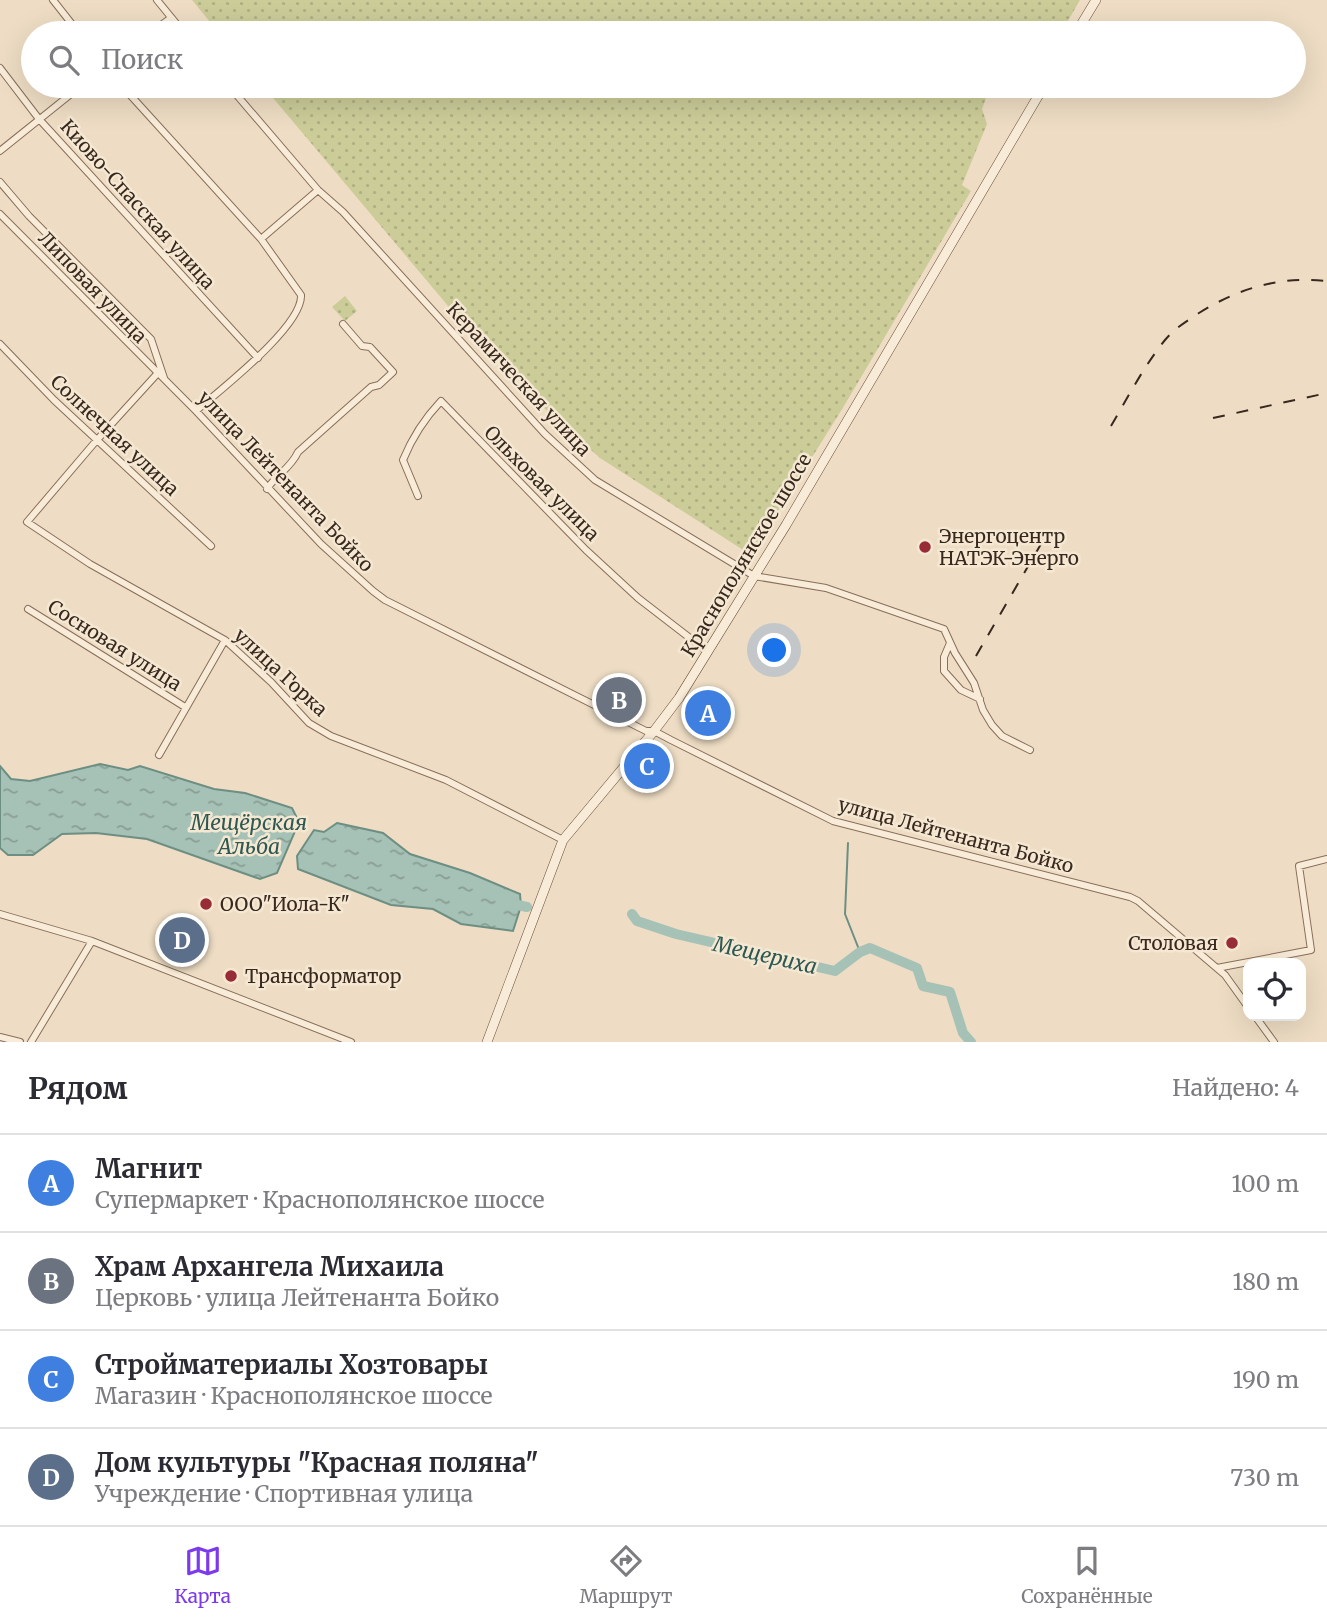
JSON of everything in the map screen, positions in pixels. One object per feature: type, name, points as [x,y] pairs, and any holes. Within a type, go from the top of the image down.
[{"type":"main road","points":[[1083,21],[1096,0]]},
{"type":"main road","name":"Краснополянское шоссе","points":[[487,1042],[563,840],[654,732],[679,698],[1037,98]]},
{"type":"street","points":[[53,0],[70,21]]},
{"type":"street","points":[[157,0],[174,21]]},
{"type":"street","points":[[167,21],[171,18]]},
{"type":"street","name":"Киово-Спасская улица","points":[[0,68],[21,95]]},
{"type":"street","name":"Киово-Спасская улица","points":[[23,98],[258,358]]},
{"type":"street","points":[[0,150],[65,98]]},
{"type":"street","points":[[133,98],[261,239],[298,288],[302,302],[258,358],[196,411]]},
{"type":"street","name":"Керамическая улица","points":[[239,98],[318,190],[343,212],[545,434],[595,480],[754,576],[826,588],[940,626],[947,631],[950,643],[974,683],[985,715],[998,733],[1030,750]]},
{"type":"street","points":[[0,182],[29,216],[151,339],[164,380]]},
{"type":"street","points":[[261,239],[318,190]]},
{"type":"street","name":"Липовая улица","points":[[0,214],[164,380]]},
{"type":"street","points":[[267,489],[293,462],[298,452],[371,387],[379,385],[393,372],[370,347],[362,346],[343,324]]},
{"type":"street","name":"Солнечная улица","points":[[0,344],[96,441],[211,546]]},
{"type":"street","points":[[96,441],[157,374]]},
{"type":"street","name":"улица Лейтенанта Бойко","points":[[164,380],[321,544],[385,600],[833,821],[1130,897],[1217,968],[1243,1001]]},
{"type":"street","name":"Ольховая улица","points":[[418,496],[403,460],[419,429],[441,401],[586,550],[638,598],[708,652]]},
{"type":"street","name":"улица Горка","points":[[96,441],[27,523],[90,564],[225,640],[271,682],[309,723],[331,736],[446,780],[563,840]]},
{"type":"street","name":"Сосновая улица","points":[[28,609],[185,707]]},
{"type":"street","points":[[159,755],[225,640]]},
{"type":"street","points":[[950,643],[944,657],[944,671],[961,690],[980,699]]},
{"type":"street","points":[[1217,968],[1311,950],[1299,866],[1327,859]]},
{"type":"street","points":[[0,914],[92,941],[351,1042]]},
{"type":"street","points":[[31,1042],[92,941]]},
{"type":"street","points":[[1259,1021],[1274,1042]]},
{"type":"street","points":[[0,1037],[20,1042]]},
{"type":"green space","points":[[192,0],[1080,0],[1068,21],[209,21]]},
{"type":"green space","points":[[273,98],[986,98],[982,109],[987,124],[962,185],[971,191],[844,406],[751,555],[600,458],[547,411],[454,313]]},
{"type":"green space","points":[[345,296],[357,311],[345,321],[332,307]]},
{"type":"water","name":"Мещёрская Альба","points":[[100,764],[128,770],[140,766],[214,789],[245,793],[292,808],[299,822],[277,873],[260,879],[147,839],[96,833],[62,834],[33,855],[8,855],[0,848],[0,766],[11,779],[30,781]]},
{"type":"water","points":[[337,823],[383,833],[410,854],[470,873],[520,894],[521,906],[513,931],[461,924],[433,909],[391,905],[298,869],[297,856],[314,830],[324,832]]},
{"type":"waterway","points":[[848,843],[845,914],[860,952]]},
{"type":"waterway","name":"Мещериха","points":[[508,903],[527,907]]},
{"type":"waterway","name":"Мещериха","points":[[632,914],[637,921],[676,934],[835,971],[860,952],[870,948],[917,968],[923,986],[950,992],[963,1033],[971,1042]]},
{"type":"railway","points":[[1111,426],[1157,350],[1173,332],[1190,319],[1214,304],[1260,286],[1293,280],[1327,281]]},
{"type":"railway","points":[[1213,418],[1327,393]]},
{"type":"railway","points":[[976,656],[1041,544]]},
{"type":"place","name":"Энергоцентр НАТЭК-Энерго","points":[[925,547]]},
{"type":"place","name":"Храм Архангела Михаила","points":[[619,700]]},
{"type":"place","name":"Магнит","points":[[708,713]]},
{"type":"place","name":"Стройматериалы Хозтовары","points":[[647,766]]},
{"type":"place","name":"ООО\"Иола-К\"","points":[[206,904]]},
{"type":"place","name":"Дом культуры \"Красная поляна\"","points":[[182,940]]},
{"type":"place","name":"Столовая","points":[[1232,943]]},
{"type":"place","name":"Трансформатор","points":[[231,976]]}]
